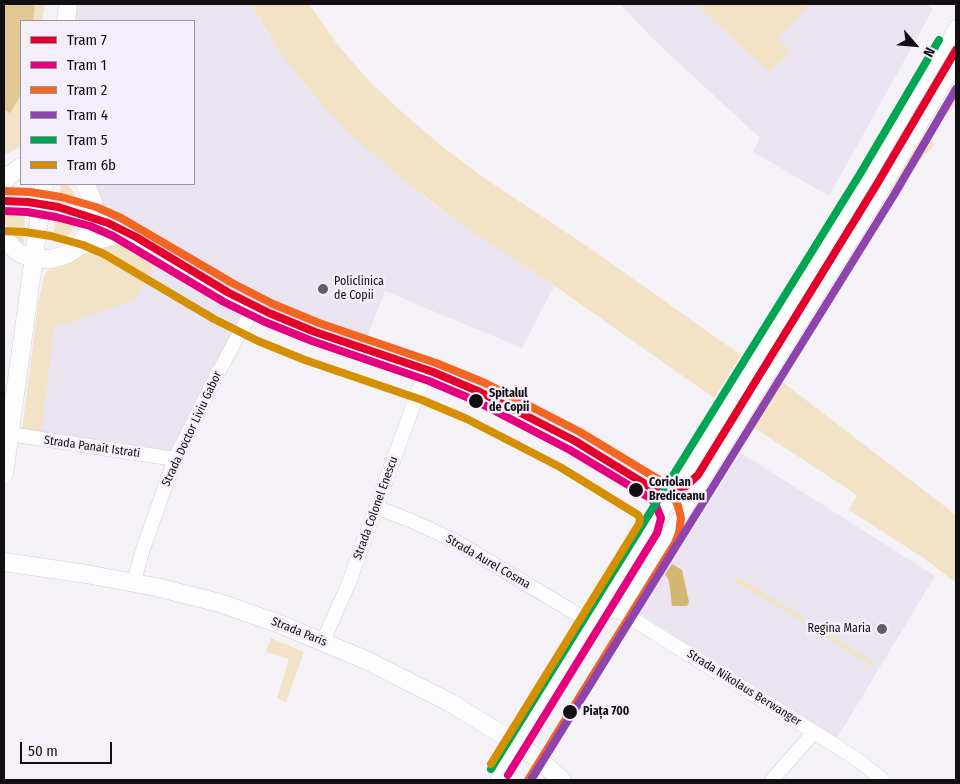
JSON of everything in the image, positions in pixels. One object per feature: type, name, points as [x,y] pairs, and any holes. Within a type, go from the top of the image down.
[{"type":"main road","points":[[66,20],[68,4]]},
{"type":"main road","points":[[4,175],[20,167]]},
{"type":"main road","points":[[4,182],[20,168]]},
{"type":"main road","points":[[4,474],[44,185]]},
{"type":"main road","points":[[4,240],[19,253],[34,259],[51,259],[68,254],[86,236],[93,217],[93,202],[85,185]]},
{"type":"main road","name":"Strada Paris","points":[[4,562],[134,582],[250,612],[323,641],[424,688],[479,720],[518,746],[562,780]]},
{"type":"street","points":[[497,780],[842,220],[956,27]]},
{"type":"street","points":[[598,615],[613,611],[621,612],[884,187],[956,63]]},
{"type":"street","points":[[93,217],[108,223],[228,296],[289,326],[425,373],[479,395],[527,419],[602,461],[683,510]]},
{"type":"street","points":[[68,254],[82,246],[126,234]]},
{"type":"street","name":"Strada Doctor Liviu Gabor","points":[[134,582],[147,537],[175,459],[220,369],[253,309]]},
{"type":"street","name":"Strada Colonel Enescu","points":[[323,641],[348,585],[425,373]]},
{"type":"street","name":"Strada Panait Istrati","points":[[9,434],[175,459]]},
{"type":"street","name":"Strada Aurel Cosma","points":[[376,507],[453,540],[582,616],[589,618],[598,615]]},
{"type":"street","name":"Strada Nikolaus Berwanger","points":[[621,612],[858,760],[883,780]]},
{"type":"street","points":[[772,780],[814,732]]},
{"type":"shaded area","points":[[4,4],[45,4],[42,20],[20,20],[20,145],[4,155]]},
{"type":"shaded area","points":[[4,4],[35,4],[33,20],[20,20],[20,97],[10,113],[4,110]]},
{"type":"shaded area","points":[[69,4],[250,4],[264,28],[314,97],[352,136],[434,205],[554,286],[522,348],[385,291],[363,347],[315,332],[229,293],[93,215],[85,185],[195,185],[195,20],[66,20]]},
{"type":"shaded area","points":[[250,4],[309,4],[337,44],[369,81],[443,147],[484,178],[588,247],[741,355],[714,398],[559,289],[455,220],[391,170],[352,136],[316,99],[281,54]]},
{"type":"shaded area","points":[[620,4],[927,4],[933,9],[829,196],[753,152],[760,138],[653,39]]},
{"type":"shaded area","points":[[696,4],[811,4],[778,38],[790,50],[769,72]]},
{"type":"shaded area","points":[[956,86],[956,107],[927,136],[935,144],[892,192],[889,189]]},
{"type":"shaded area","points":[[61,185],[69,186],[75,193],[78,206],[59,203]]},
{"type":"shaded area","points":[[4,209],[25,211],[24,243],[16,240],[4,222]]},
{"type":"shaded area","points":[[56,216],[76,220],[74,229],[61,242],[52,242]]},
{"type":"shaded area","points":[[113,244],[135,248],[157,260],[135,300],[54,328],[41,435],[22,432],[38,305],[44,277],[51,266],[62,258]]},
{"type":"shaded area","points":[[135,248],[247,311],[174,454],[22,432],[38,305],[44,277]]},
{"type":"shaded area","points":[[781,381],[956,515],[956,583],[925,559],[849,510],[857,495],[753,427]]},
{"type":"shaded area","points":[[741,453],[935,576],[837,738],[638,613]]},
{"type":"shaded area","points":[[672,564],[682,570],[689,602],[687,606],[672,606],[669,581],[665,574]]},
{"type":"shaded area","points":[[736,576],[805,618],[803,622],[734,581]]},
{"type":"shaded area","points":[[812,622],[875,663],[872,667],[810,626]]},
{"type":"shaded area","points":[[271,638],[304,652],[286,702],[277,698],[289,659],[266,652]]},
{"type":"tram line","name":"5","points":[[491,769],[860,174],[939,40]]},
{"type":"tram line","name":"7","points":[[4,201],[28,202],[58,207],[108,223],[136,237],[229,293],[269,313],[315,332],[433,372],[480,392],[575,441],[650,487],[673,491],[686,486],[698,475],[877,184],[956,50]]},
{"type":"tram line","name":"4","points":[[531,780],[894,195],[956,89]]},
{"type":"tram line","name":"2","points":[[4,191],[30,192],[61,197],[96,207],[121,218],[234,284],[273,304],[319,323],[436,363],[485,383],[580,432],[661,481],[671,491],[681,518],[679,533],[675,543],[528,780]]},
{"type":"tram line","name":"1","points":[[4,211],[27,212],[56,217],[90,226],[113,236],[224,302],[265,322],[312,341],[429,381],[476,401],[570,450],[650,498],[655,503],[661,518],[657,533],[508,775]]},
{"type":"tram line","name":"6b","points":[[4,231],[51,236],[83,245],[104,254],[214,319],[258,341],[305,360],[422,400],[467,419],[560,467],[638,515],[640,519],[639,524],[491,764]]},
{"type":"place","name":"Policlinica de Copii","points":[[323,289]]},
{"type":"place","name":"Spitalul de Copii","points":[[476,401]]},
{"type":"place","name":"Coriolan Brediceanu","points":[[636,490]]},
{"type":"place","name":"Regina Maria","points":[[882,629]]},
{"type":"place","name":"Piața 700","points":[[570,712]]}]
